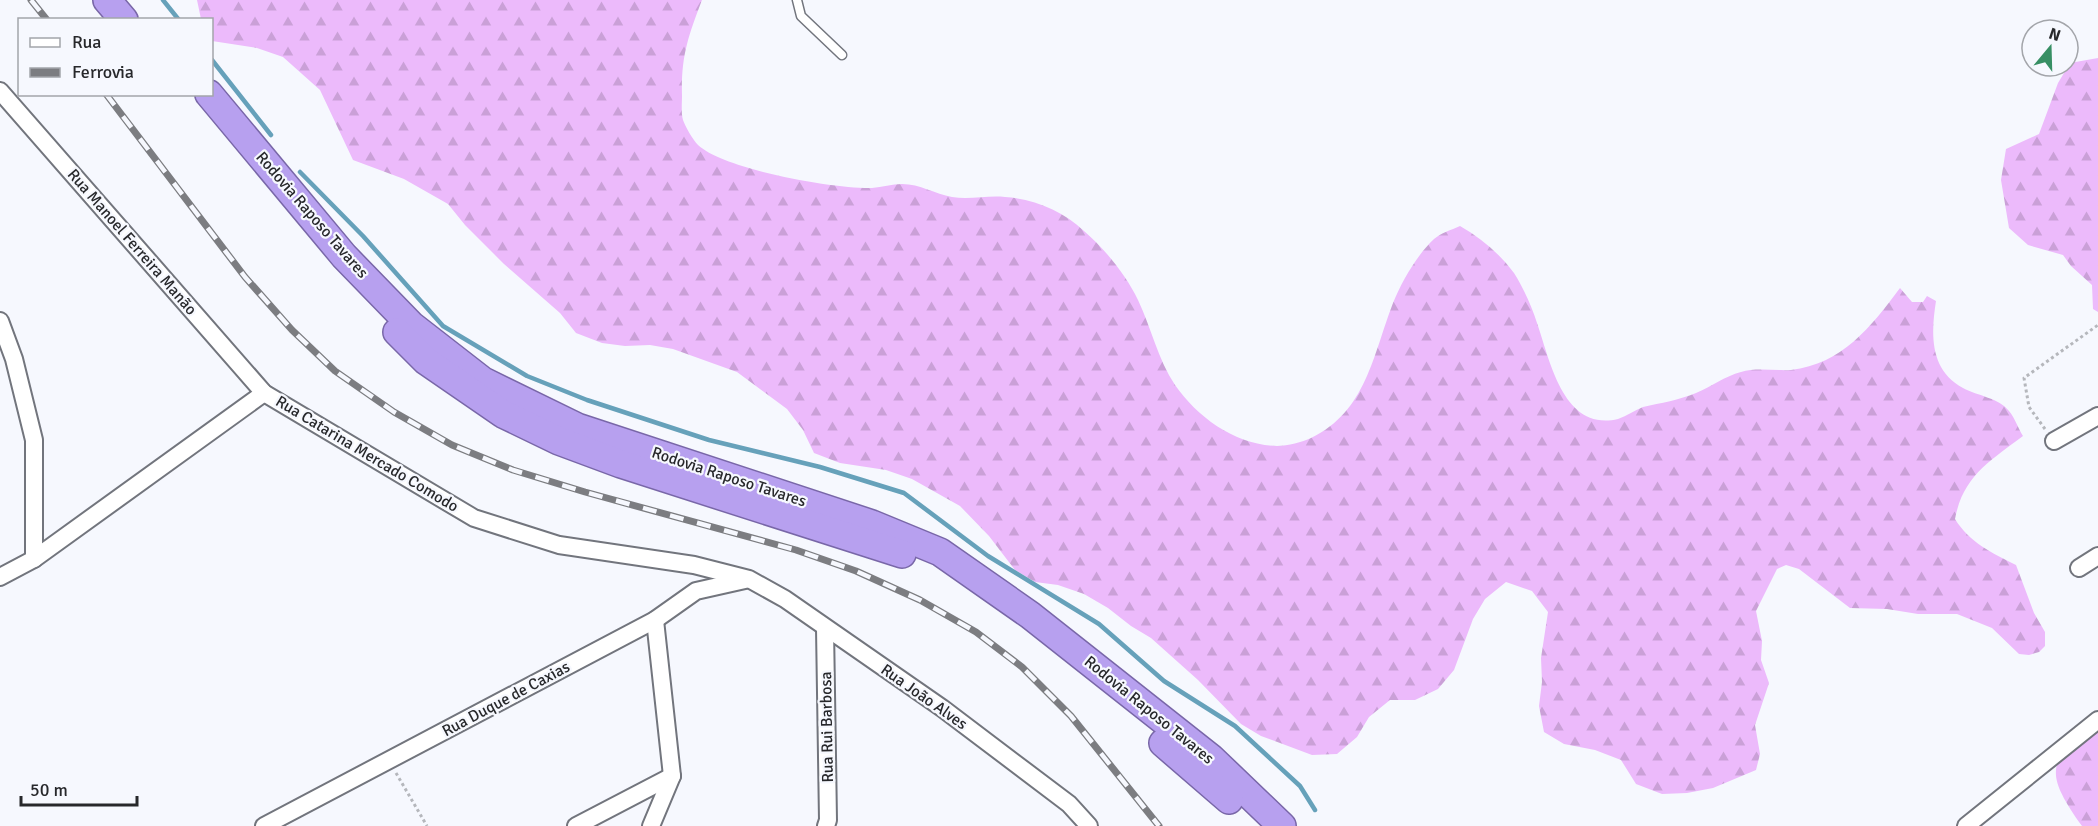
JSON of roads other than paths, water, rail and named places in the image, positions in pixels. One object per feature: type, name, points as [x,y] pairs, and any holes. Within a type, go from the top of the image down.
[{"type":"highway","points":[[107,0],[122,18]]},
{"type":"highway","points":[[128,0],[143,18]]},
{"type":"highway","name":"Rodovia Raposo Tavares","points":[[190,96],[338,272],[435,368],[503,414],[559,441],[621,464],[933,565],[1027,630],[1212,784],[1256,826]]},
{"type":"highway","name":"Rodovia Raposo Tavares","points":[[211,96],[344,256],[411,325],[483,381],[577,427],[872,524],[940,552],[1030,615],[1211,758],[1282,826]]},
{"type":"street","name":"Rua Manoel Ferreira Manão","points":[[0,91],[264,393]]},
{"type":"street","points":[[0,321],[14,359],[34,440],[34,560]]},
{"type":"street","name":"Rua Catarina Mercado Comodo","points":[[0,577],[34,560],[264,393],[474,518],[559,545],[694,565],[749,579]]},
{"type":"street","points":[[2054,441],[2098,416]]},
{"type":"street","points":[[2079,568],[2098,556]]},
{"type":"street","name":"Rua Duque de Caxias","points":[[264,826],[655,620],[696,591],[749,579]]},
{"type":"street","name":"Rua João Alves","points":[[749,579],[785,599],[951,715],[1069,804],[1089,826]]},
{"type":"street","points":[[651,826],[672,776],[655,620]]},
{"type":"street","name":"Rua Rui Barbosa","points":[[825,628],[828,824]]},
{"type":"street","points":[[1966,826],[2098,720]]},
{"type":"street","points":[[576,826],[672,776]]},
{"type":"lane","points":[[797,0],[801,16],[842,55]]},
{"type":"waterway","points":[[163,0],[177,18]]},
{"type":"waterway","points":[[213,61],[271,135]]},
{"type":"waterway","points":[[300,172],[363,236],[443,326],[527,376],[587,400],[709,440],[820,467],[904,493],[988,556],[1099,624],[1164,681],[1235,726],[1300,786],[1315,810]]},
{"type":"railway","points":[[31,0],[45,18]]},
{"type":"railway","points":[[108,96],[245,277],[292,330],[335,371],[394,412],[452,445],[513,470],[796,550],[856,571],[920,600],[976,632],[1022,667],[1071,716],[1159,826]]}]
